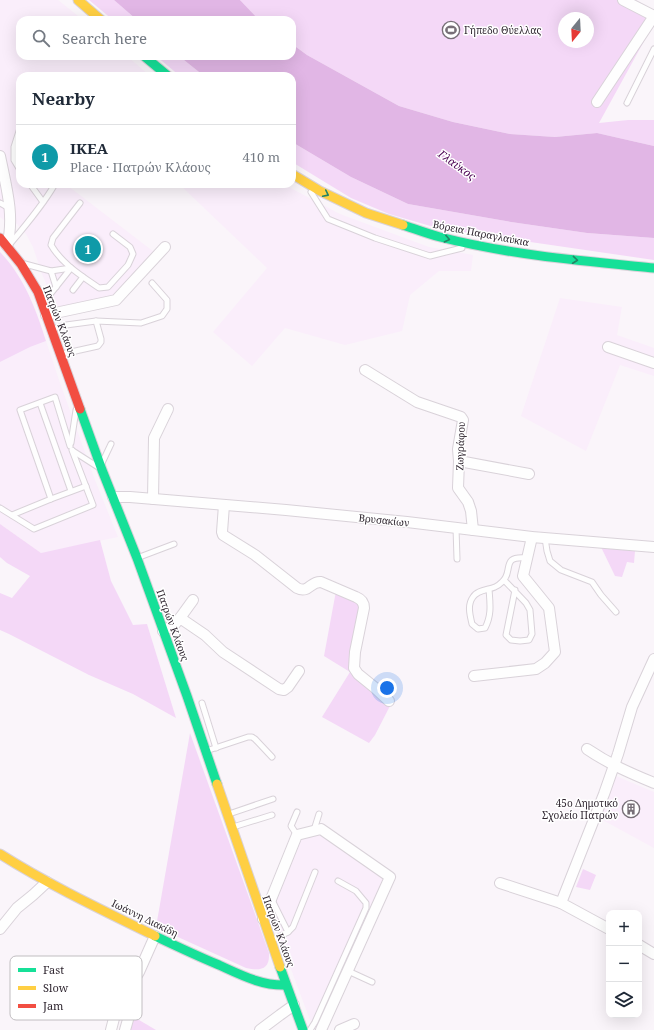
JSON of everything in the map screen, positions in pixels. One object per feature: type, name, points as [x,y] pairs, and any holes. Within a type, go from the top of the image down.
[{"type":"main road","points":[[78,0],[96,16]]},
{"type":"main road","points":[[149,60],[163,72]]},
{"type":"main road","name":"Βόρεια Παραγλαύκια","points":[[296,176],[320,191],[366,213],[439,237],[473,245],[560,259],[654,268]]},
{"type":"main road","name":"Πατρών Κλάους","points":[[0,238],[21,263],[38,292],[77,401],[137,558],[262,919],[303,1030]]},
{"type":"main road","name":"Ιωάννη Διακίδη","points":[[0,854],[47,882],[196,955],[258,981],[276,986],[286,985]]},
{"type":"street","points":[[597,102],[654,16],[623,0]]},
{"type":"street","points":[[0,156],[10,208],[10,231],[7,246]]},
{"type":"street","points":[[46,315],[116,300],[165,247]]},
{"type":"street","points":[[608,347],[654,363]]},
{"type":"street","name":"Ζωγράφου","points":[[365,370],[417,402],[461,416],[463,420],[458,449],[458,488],[468,502],[474,530]]},
{"type":"street","points":[[153,499],[154,438],[168,409]]},
{"type":"street","points":[[459,461],[529,474]]},
{"type":"street","name":"Βρυσακίων","points":[[113,497],[124,496],[354,516],[532,537],[654,547]]},
{"type":"street","points":[[224,505],[222,532],[224,535],[255,555],[297,588],[300,590],[305,590],[315,582],[321,582],[356,596],[362,600],[364,608],[355,652],[354,668],[358,674],[389,700]]},
{"type":"street","points":[[474,676],[536,669],[545,663],[555,652],[549,608],[523,576],[532,537]]},
{"type":"street","points":[[163,631],[175,624],[193,600]]},
{"type":"street","points":[[180,618],[205,635],[223,652],[279,689],[284,690],[288,687],[299,671]]},
{"type":"street","points":[[561,903],[614,766],[632,707],[654,659]]},
{"type":"street","points":[[587,750],[614,766],[654,783]]},
{"type":"street","points":[[262,919],[297,836],[321,829],[390,877],[321,1030]]},
{"type":"street","points":[[0,929],[17,908],[47,882]]},
{"type":"street","points":[[500,883],[561,903],[606,927]]},
{"type":"street","points":[[142,965],[155,936]]},
{"type":"street","points":[[641,946],[654,954]]},
{"type":"street","points":[[260,1030],[294,1005]]},
{"type":"street","points":[[111,1030],[113,1020]]},
{"type":"street","points":[[125,1030],[128,1020]]},
{"type":"street","points":[[340,1030],[354,1024]]},
{"type":"lane","points":[[627,103],[654,50]]},
{"type":"lane","points":[[16,141],[14,147],[14,160],[16,163]]},
{"type":"lane","points":[[305,182],[328,219],[375,238],[430,256],[473,245]]},
{"type":"lane","points":[[33,188],[43,202]]},
{"type":"lane","points":[[7,246],[22,230],[53,188]]},
{"type":"lane","points":[[0,203],[10,208]]},
{"type":"lane","points":[[80,203],[53,238],[51,245],[55,252],[71,268],[99,288],[108,287],[128,265],[133,254],[130,247],[113,234]]},
{"type":"lane","points":[[21,263],[51,271],[71,268]]},
{"type":"lane","points":[[42,305],[71,268]]},
{"type":"lane","points":[[51,271],[56,287]]},
{"type":"lane","points":[[73,290],[83,277]]},
{"type":"lane","points":[[52,330],[66,325],[96,321],[141,323],[162,316],[167,309],[167,300],[152,283]]},
{"type":"lane","points":[[61,355],[98,346],[101,339],[96,321]]},
{"type":"lane","points":[[0,508],[34,529],[93,505],[71,448],[55,397],[20,410],[51,499]]},
{"type":"lane","points":[[71,448],[77,401]]},
{"type":"lane","points":[[40,403],[71,492]]},
{"type":"lane","points":[[71,448],[102,468],[111,444]]},
{"type":"lane","points":[[12,515],[86,486]]},
{"type":"lane","points":[[456,528],[457,559]]},
{"type":"lane","points":[[545,538],[550,561],[561,570],[592,582],[616,612]]},
{"type":"lane","points":[[137,558],[174,544]]},
{"type":"lane","points":[[489,589],[491,610],[489,621],[485,628],[478,629],[472,624],[469,610],[472,597],[478,592],[496,586],[504,580],[510,561],[514,558],[527,558]]},
{"type":"lane","points":[[504,580],[515,590],[530,610],[532,634],[529,640],[511,640],[506,635],[515,590]]},
{"type":"lane","points":[[202,702],[216,748]]},
{"type":"lane","points":[[205,751],[252,737],[272,757]]},
{"type":"lane","points":[[227,815],[273,799]]},
{"type":"lane","points":[[297,812],[291,826],[297,836]]},
{"type":"lane","points":[[313,831],[319,814]]},
{"type":"lane","points":[[231,827],[272,815]]},
{"type":"lane","points":[[271,941],[288,932],[293,927],[315,872]]},
{"type":"lane","points":[[310,1030],[315,1022],[366,908],[366,902],[356,891],[338,881]]},
{"type":"lane","points":[[271,898],[288,932]]},
{"type":"lane","points":[[348,971],[372,982]]},
{"type":"shaded area","points":[[0,0],[58,0],[78,16],[16,16],[16,60],[132,60],[145,72],[16,72],[16,188],[71,188],[154,252],[115,296],[57,309],[42,274],[33,247],[26,234],[17,224],[4,220],[0,217]]},
{"type":"shaded area","points":[[89,0],[114,0],[132,16],[108,16]]},
{"type":"shaded area","points":[[240,0],[635,0],[654,10],[654,23],[599,123],[628,120],[654,120],[654,146],[597,133],[555,137],[510,134],[453,122],[399,106],[307,55],[296,47],[296,16],[255,16]]},
{"type":"shaded area","points":[[161,60],[184,60],[199,72],[175,72]]},
{"type":"shaded area","points":[[296,144],[351,177],[408,204],[511,222],[587,233],[654,238],[654,260],[441,229],[389,214],[351,198],[296,164]]},
{"type":"shaded area","points":[[183,188],[291,188],[340,214],[429,247],[473,255],[471,271],[439,271],[410,295],[402,331],[345,345],[285,328],[252,366],[213,332],[267,268]]},
{"type":"shaded area","points":[[0,252],[16,272],[28,294],[46,341],[0,362]]},
{"type":"shaded area","points":[[560,298],[622,307],[617,335],[654,348],[654,376],[620,365],[586,451],[521,416]]},
{"type":"shaded area","points":[[46,341],[95,480],[118,537],[41,553],[0,524],[0,362]]},
{"type":"shaded area","points":[[0,524],[41,553],[100,540],[111,581],[133,625],[147,624],[176,718],[133,694],[89,675],[0,630],[0,593],[12,598],[30,576],[7,563],[0,557]]},
{"type":"shaded area","points":[[601,547],[635,551],[634,563],[627,562],[622,577],[615,576]]},
{"type":"shaded area","points":[[336,591],[361,601],[352,670],[391,704],[375,735],[369,743],[322,717],[350,672],[324,656]]},
{"type":"shaded area","points":[[190,733],[269,953],[268,963],[260,969],[246,968],[156,927]]},
{"type":"shaded area","points":[[616,776],[654,792],[654,848],[599,818]]},
{"type":"shaded area","points":[[319,833],[384,879],[321,1025],[310,1020],[270,913],[300,839]]},
{"type":"shaded area","points":[[583,869],[596,875],[590,890],[576,887]]},
{"type":"shaded area","points":[[133,1020],[139,1020],[156,1030],[129,1030]]},
{"type":"water","points":[[114,0],[240,0],[255,16],[132,16]]},
{"type":"water","name":"Γλαύκος","points":[[296,47],[307,55],[399,106],[453,122],[510,134],[555,137],[597,133],[654,146],[654,238],[587,233],[511,222],[408,204],[351,177],[296,144],[296,72],[199,72],[184,60],[296,60]]},
{"type":"traffic: fast","points":[[149,60],[163,72]]},
{"type":"traffic: fast","points":[[403,225],[440,237],[520,253],[654,268]]},
{"type":"traffic: fast","points":[[80,409],[102,470],[137,558],[217,784]]},
{"type":"traffic: fast","points":[[155,936],[195,955],[260,982],[286,985]]},
{"type":"traffic: fast","points":[[280,967],[303,1030]]},
{"type":"traffic: slow","points":[[78,0],[96,16]]},
{"type":"traffic: slow","points":[[296,176],[320,191],[366,213],[403,225]]},
{"type":"traffic: slow","points":[[217,784],[280,967]]},
{"type":"traffic: slow","points":[[0,854],[57,887],[155,936]]},
{"type":"traffic: jam","points":[[0,238],[21,264],[38,292],[80,409]]},
{"type":"place","name":"Γήπεδο Θύελλας","points":[[451,30]]},
{"type":"place","name":"IKEA","points":[[88,249]]},
{"type":"place","name":"45ο Δημοτικό Σχολείο Πατρών","points":[[631,809]]}]
